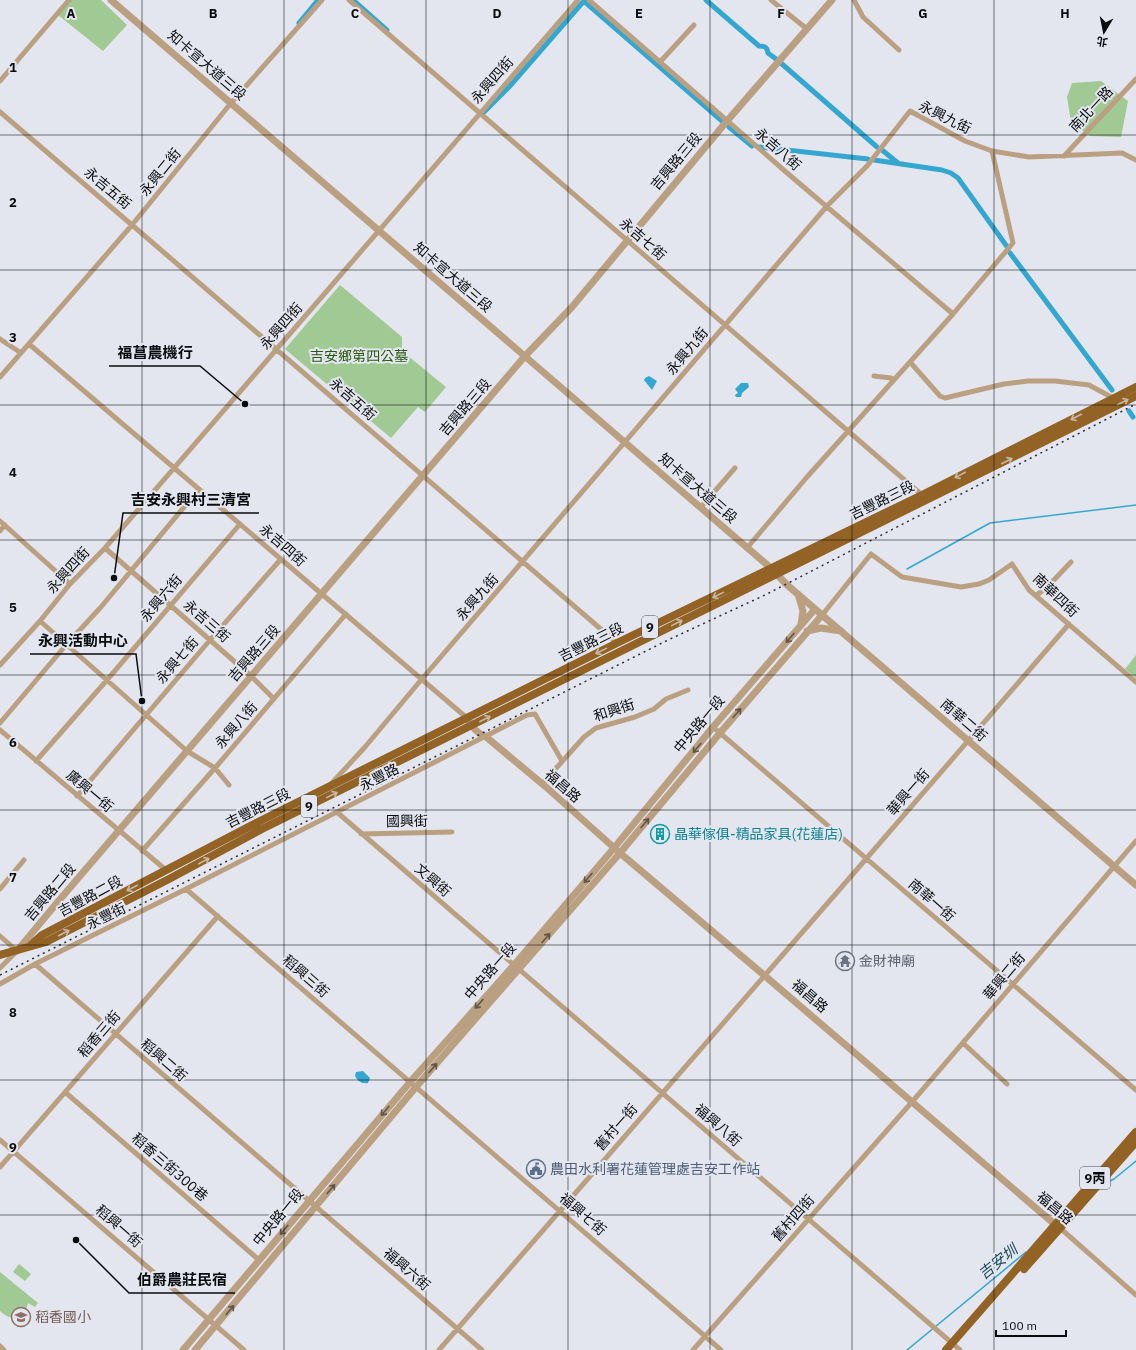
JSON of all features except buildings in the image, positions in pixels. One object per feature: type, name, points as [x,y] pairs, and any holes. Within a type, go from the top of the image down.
[{"type":"main road","name":"吉豐路三段","points":[[166,870],[617,643],[775,571],[1102,408],[1113,398],[1136,387]]},
{"type":"main road","name":"吉豐路三段","points":[[169,879],[262,829],[640,641],[922,495],[1102,408],[1136,396]]},
{"type":"main road","name":"吉豐路二段","points":[[28,948],[42,935],[166,870]]},
{"type":"main road","name":"吉豐路二段","points":[[0,956],[46,942],[169,879]]},
{"type":"main road","name":"9丙","points":[[946,1350],[955,1347],[1136,1132]]},
{"type":"main road","name":"9丙","points":[[1057,1227],[1136,1142]]},
{"type":"street","points":[[0,81],[69,0]]},
{"type":"street","name":"知卡宣大道三段","points":[[111,0],[775,571]]},
{"type":"street","name":"永興二街","points":[[0,377],[132,225],[232,103],[322,0]]},
{"type":"street","name":"永吉七街","points":[[349,0],[480,112],[626,241],[922,495]]},
{"type":"street","name":"永興四街","points":[[0,666],[40,621],[70,584],[105,548],[578,0]]},
{"type":"street","name":"永吉八街","points":[[589,0],[727,121],[953,314]]},
{"type":"street","points":[[770,0],[807,29]]},
{"type":"street","name":"吉興路三段","points":[[118,831],[525,356],[572,307],[727,121],[832,0]]},
{"type":"street","points":[[854,0],[863,17],[899,50]]},
{"type":"street","points":[[660,62],[694,25]]},
{"type":"street","name":"南北一路","points":[[1064,156],[1136,79]]},
{"type":"street","name":"永興九街","points":[[329,787],[336,777],[365,747],[827,206],[867,166],[910,111],[965,141],[992,151],[1029,157],[1122,153],[1136,160]]},
{"type":"street","name":"永吉五街","points":[[0,112],[424,475],[617,643]]},
{"type":"street","points":[[747,548],[807,477],[953,314],[1013,243],[992,151]]},
{"type":"street","points":[[0,339],[21,353]]},
{"type":"street","name":"永吉四街","points":[[29,344],[467,718]]},
{"type":"street","points":[[910,362],[940,396],[945,398],[1004,384],[1028,381],[1055,381],[1090,385],[1113,398]]},
{"type":"street","points":[[874,376],[891,378],[894,380]]},
{"type":"street","points":[[701,507],[735,468]]},
{"type":"street","points":[[0,723],[66,645],[101,607],[199,489]]},
{"type":"street","points":[[0,521],[70,584]]},
{"type":"street","name":"永興六街","points":[[36,761],[240,524]]},
{"type":"street","points":[[0,531],[5,525]]},
{"type":"street","name":"永吉三街","points":[[105,548],[251,676],[274,699]]},
{"type":"street","name":"南華四街","points":[[822,614],[871,554],[902,577],[961,587],[979,584],[989,580],[1012,564],[1029,590],[1136,682]]},
{"type":"street","name":"永興七街","points":[[77,796],[281,559]]},
{"type":"street","points":[[1036,596],[1071,562]]},
{"type":"street","name":"南華二街","points":[[775,571],[815,609],[1136,885]]},
{"type":"street","points":[[798,594],[803,611],[801,624]]},
{"type":"street","name":"中央路一段","points":[[516,967],[714,727],[815,609]]},
{"type":"street","name":"永興八街","points":[[142,851],[346,614]]},
{"type":"street","name":"中央路一段","points":[[183,1350],[309,1200],[516,967],[620,854],[720,733],[822,614]]},
{"type":"street","points":[[40,621],[187,751],[215,768],[229,785]]},
{"type":"street","name":"華興一街","points":[[765,976],[1069,624]]},
{"type":"street","points":[[807,631],[821,628],[841,631]]},
{"type":"street","name":"和興街","points":[[542,784],[584,737],[596,728],[635,717],[654,709],[666,698],[688,690]]},
{"type":"street","name":"永豐路","points":[[186,889],[527,715],[535,714],[562,762]]},
{"type":"street","name":"福昌路","points":[[467,718],[471,726],[542,784],[620,854],[765,976],[1136,1295]]},
{"type":"street","name":"南華一街","points":[[714,727],[1012,985],[1136,1090]]},
{"type":"street","name":"廣興一街","points":[[0,730],[166,870]]},
{"type":"street","name":"文興街","points":[[338,812],[361,834],[516,967]]},
{"type":"street","name":"吉興路二段","points":[[0,968],[17,951],[118,831]]},
{"type":"street","name":"國興街","points":[[361,834],[452,832]]},
{"type":"street","name":"華興二街","points":[[912,1102],[1136,841]]},
{"type":"street","points":[[0,890],[24,860]]},
{"type":"street","name":"稻興三街","points":[[186,889],[413,1084]]},
{"type":"street","name":"永豐街","points":[[36,964],[186,889]]},
{"type":"street","name":"稻香三街","points":[[0,1168],[218,916]]},
{"type":"street","points":[[0,936],[17,951]]},
{"type":"street","points":[[0,984],[36,964]]},
{"type":"street","name":"稻興二街","points":[[36,964],[316,1207]]},
{"type":"street","name":"福興八街","points":[[516,967],[955,1347]]},
{"type":"street","name":"舊村一街","points":[[439,1350],[765,976]]},
{"type":"street","points":[[963,1043],[1007,1084]]},
{"type":"street","name":"中央路一段","points":[[195,1350],[316,1207],[413,1084]]},
{"type":"street","name":"福興七街","points":[[413,1084],[721,1350]]},
{"type":"street","name":"稻香三街300巷","points":[[65,1092],[260,1260]]},
{"type":"street","name":"舊村四街","points":[[694,1350],[912,1102]]},
{"type":"street","name":"稻興一街","points":[[0,1140],[244,1350]]},
{"type":"street","name":"福興六街","points":[[316,1207],[482,1350]]},
{"type":"street","points":[[0,1346],[4,1350]]},
{"type":"green space","points":[[71,0],[101,0],[127,25],[103,51],[58,15]]},
{"type":"green space","points":[[1101,81],[1128,101],[1121,137],[1090,136],[1071,122],[1067,97],[1072,83]]},
{"type":"green space","name":"吉安鄉第四公墓","points":[[340,285],[402,337],[402,351],[446,387],[425,412],[418,407],[391,438],[285,349]]},
{"type":"green space","points":[[1136,655],[1136,678],[1125,669]]},
{"type":"green space","points":[[19,1264],[31,1274],[25,1281],[13,1272]]},
{"type":"green space","points":[[0,1272],[38,1303],[35,1307],[28,1303],[24,1313],[18,1318],[10,1317],[0,1311]]},
{"type":"water","points":[[649,376],[657,381],[652,390],[644,380]]},
{"type":"water","points":[[741,383],[748,383],[749,387],[742,393],[741,397],[736,397],[735,395],[738,393],[735,389]]},
{"type":"water","points":[[363,1071],[370,1078],[368,1083],[360,1082],[355,1076],[356,1072]]},
{"type":"waterway","points":[[299,23],[318,0]]},
{"type":"waterway","points":[[353,0],[387,30]]},
{"type":"waterway","points":[[706,0],[759,46],[765,47],[768,53],[776,59]]},
{"type":"waterway","points":[[484,112],[509,87],[583,2],[585,2],[722,121]]},
{"type":"waterway","points":[[782,64],[877,147]]},
{"type":"waterway","points":[[729,127],[752,146]]},
{"type":"waterway","points":[[760,147],[868,159]]},
{"type":"waterway","points":[[882,150],[898,163]]},
{"type":"waterway","points":[[874,160],[942,170],[951,173],[958,178],[1008,248]]},
{"type":"waterway","points":[[1010,253],[1112,390]]},
{"type":"waterway","points":[[1129,411],[1133,417]]},
{"type":"waterway","points":[[907,569],[990,523],[1136,505]]},
{"type":"waterway","name":"吉安圳","points":[[1110,1181],[1136,1161]]},
{"type":"waterway","name":"吉安圳","points":[[907,1350],[1026,1252]]},
{"type":"railway","points":[[0,975],[668,640],[765,595],[1136,404]]},
{"type":"place","name":"福菖農機行","points":[[245,404]]},
{"type":"place","name":"吉安永興村三清宮","points":[[114,578]]},
{"type":"place","name":"永興活動中心","points":[[142,701]]},
{"type":"place","name":"晶華傢俱-精品家具(花蓮店)","points":[[660,834]]},
{"type":"place","name":"金財神廟","points":[[845,961]]},
{"type":"place","name":"農田水利署花蓮管理處吉安工作站","points":[[536,1169]]},
{"type":"place","name":"伯爵農莊民宿","points":[[76,1240]]},
{"type":"place","name":"稻香國小","points":[[21,1317]]}]
